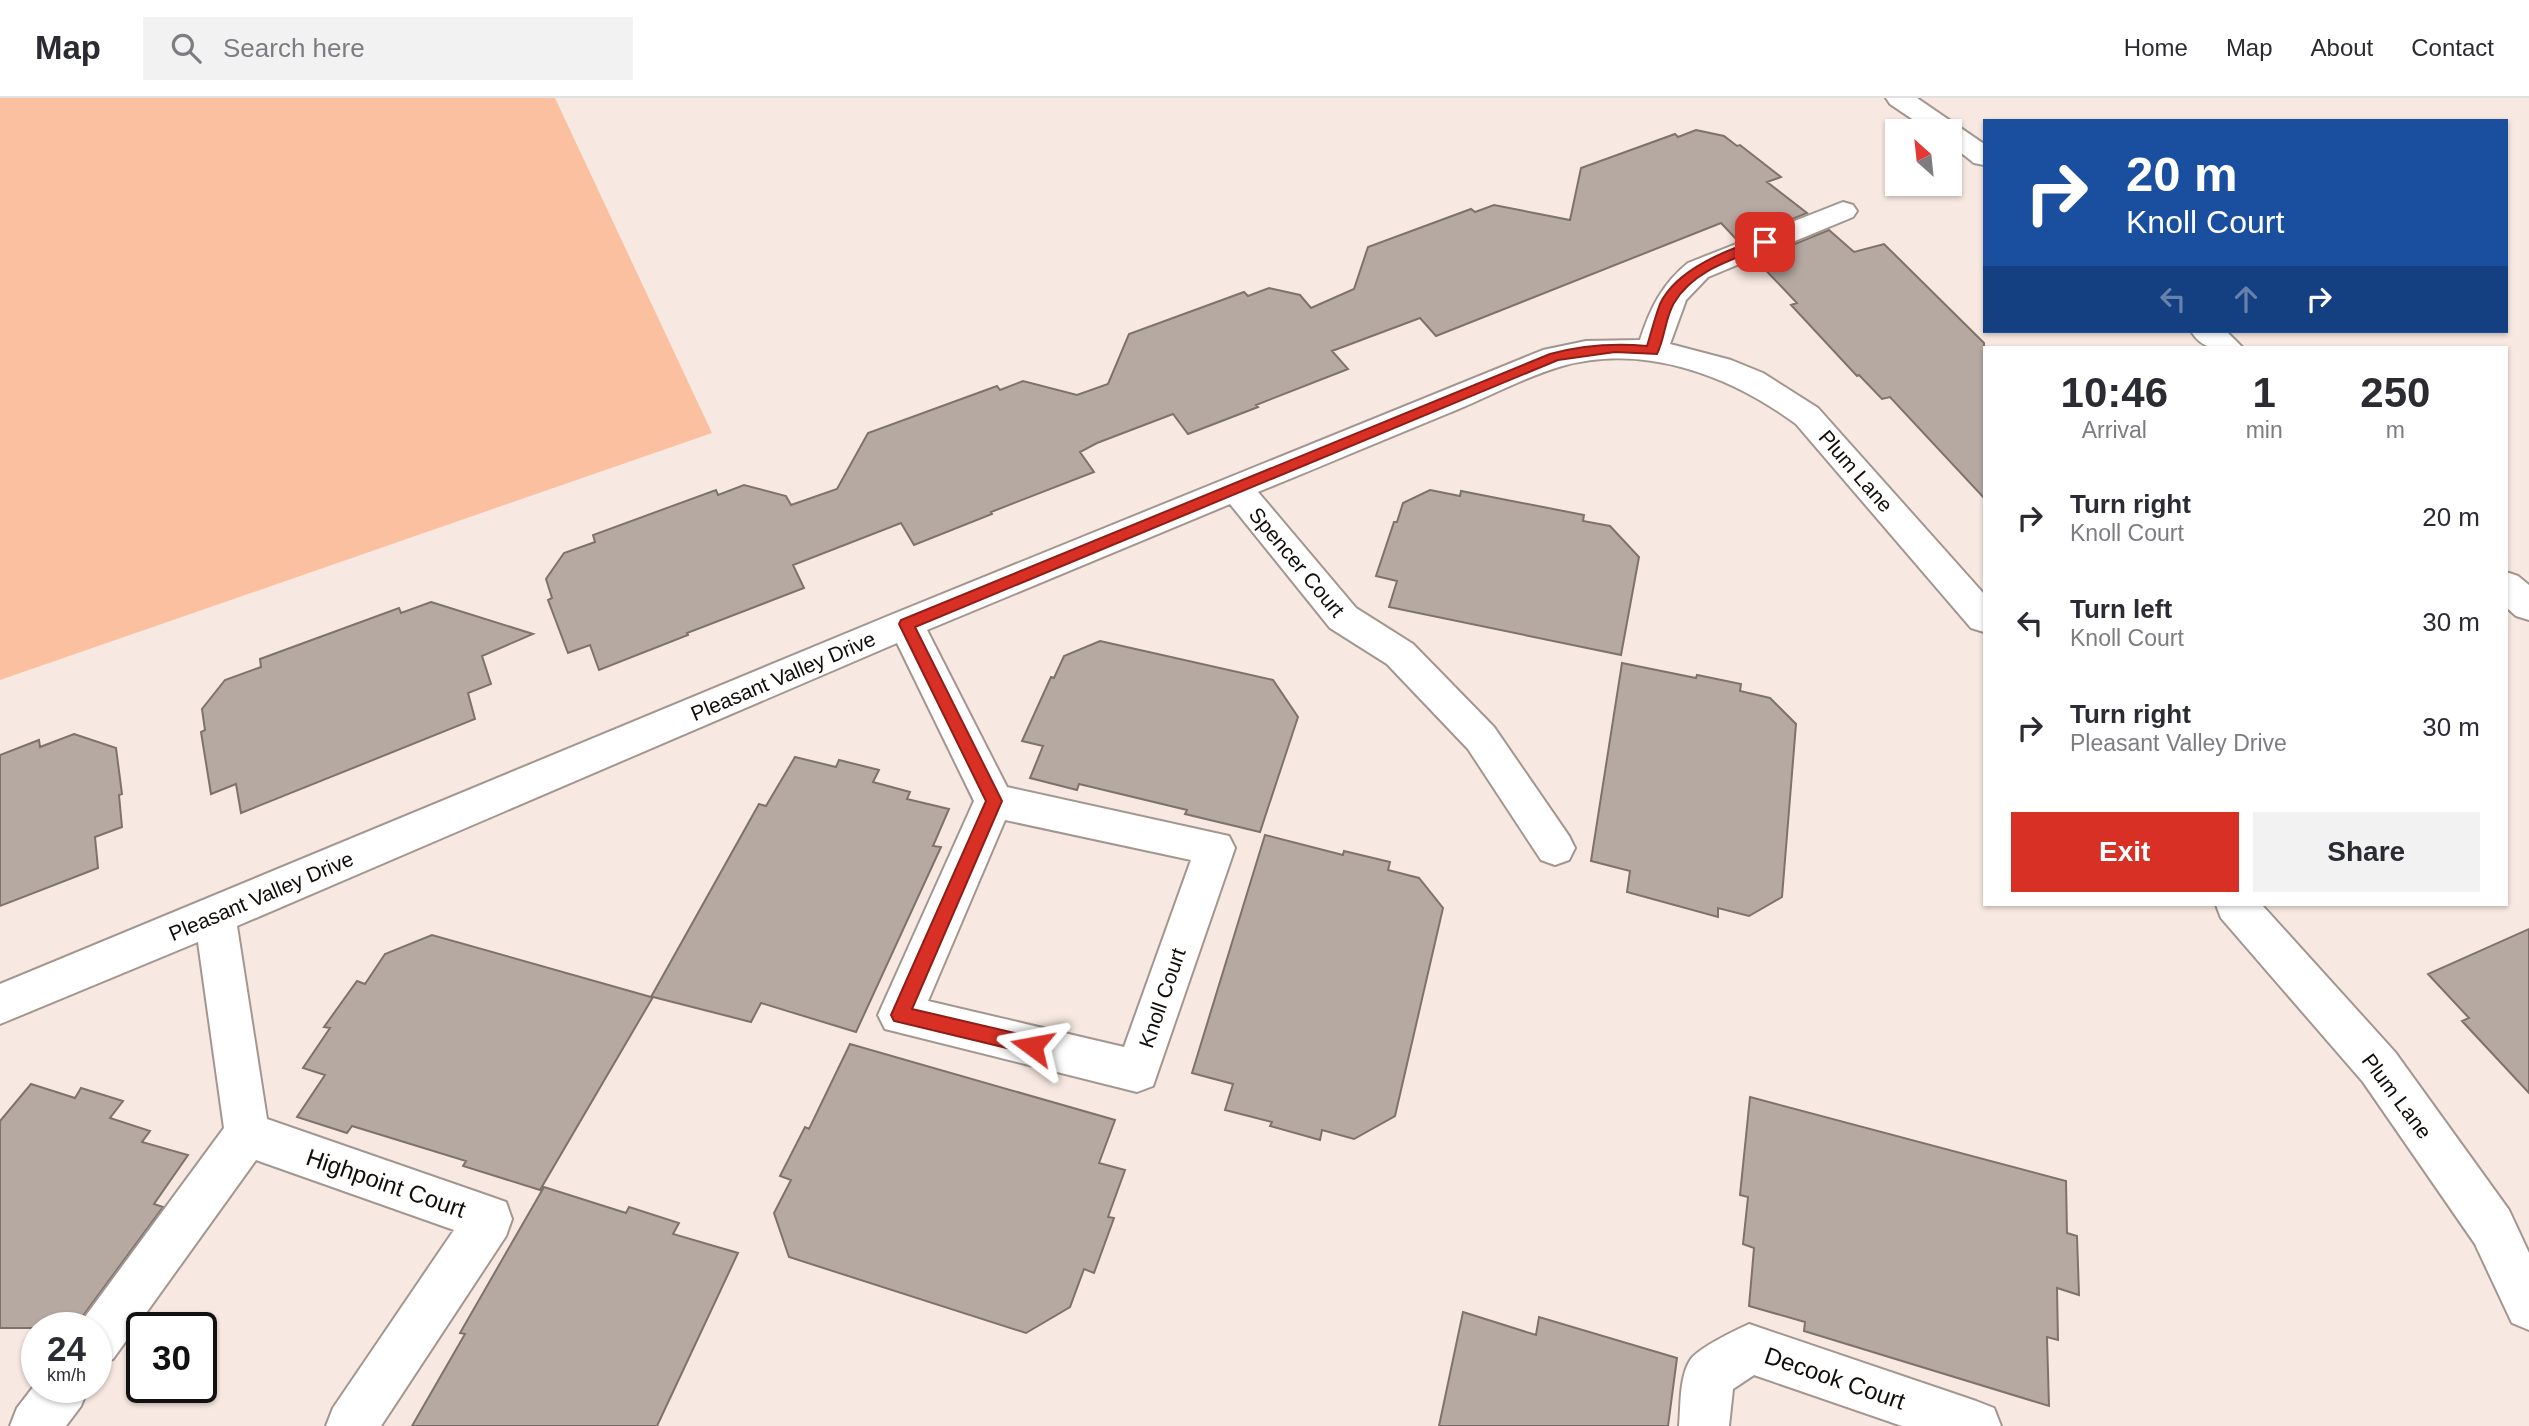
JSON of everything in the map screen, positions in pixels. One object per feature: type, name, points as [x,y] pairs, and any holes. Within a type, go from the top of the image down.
[{"type":"street","points":[[1899,98],[1930,119]]},
{"type":"street","points":[[1962,141],[1983,156]]},
{"type":"street","points":[[1652,351],[1667,303],[1685,280],[1698,270],[1843,211]]},
{"type":"street","points":[[2209,333],[2225,346]]},
{"type":"street","name":"Pleasant Valley Drive","points":[[0,1004],[906,624],[1554,357],[1575,351],[1615,348],[1652,351],[1700,363]]},
{"type":"street","name":"Plum Lane","points":[[1700,363],[1728,369],[1783,396],[1807,416],[1983,617]]},
{"type":"street","name":"Spencer Court","points":[[1236,489],[1343,618],[1400,654],[1481,738],[1555,848]]},
{"type":"street","points":[[2508,588],[2529,606]]},
{"type":"street","points":[[906,624],[994,801]]},
{"type":"street","name":"Knoll Court","points":[[994,801],[1215,848],[1137,1070],[900,1015],[994,801]]},
{"type":"street","name":"Plum Lane","points":[[2237,906],[2379,1067],[2492,1227],[2529,1307]]},
{"type":"street","points":[[112,1320],[247,1134],[215,916]]},
{"type":"street","name":"Highpoint Court","points":[[247,1134],[489,1219],[351,1426]]},
{"type":"street","name":"Decook Court","points":[[1704,1426],[1709,1376],[1749,1349],[1976,1426]]},
{"type":"street","points":[[36,1426],[52,1403]]},
{"type":"shaded area","points":[[0,98],[555,98],[712,433],[0,680]]},
{"type":"building","points":[[1696,130],[1724,136],[1737,146],[1740,145],[1781,177],[1767,182],[1807,213],[1738,241],[1721,223],[1436,336],[1420,318],[1332,351],[1348,369],[1256,405],[1258,407],[1188,434],[1173,414],[1097,443],[1080,452],[1094,472],[914,545],[901,523],[793,565],[804,588],[599,670],[590,645],[568,653],[548,600],[552,598],[546,579],[564,553],[595,542],[593,535],[716,490],[718,495],[744,485],[786,496],[791,505],[837,489],[868,433],[997,386],[1000,390],[1023,381],[1077,395],[1108,384],[1129,334],[1244,292],[1248,296],[1269,288],[1300,295],[1311,308],[1354,289],[1368,247],[1471,209],[1475,212],[1494,205],[1570,220],[1581,168],[1675,134],[1678,137]]},
{"type":"building","points":[[1829,230],[1854,252],[1884,244],[1984,343],[1983,497],[1890,397],[1882,399],[1857,376],[1791,305],[1797,303],[1756,260]]},
{"type":"building","points":[[1430,490],[1460,496],[1461,491],[1584,515],[1583,521],[1610,526],[1639,557],[1621,655],[1389,607],[1397,581],[1376,576],[1394,522],[1397,522],[1403,503]]},
{"type":"building","points":[[431,602],[533,634],[482,656],[491,684],[468,693],[475,719],[241,813],[236,784],[211,794],[201,732],[205,730],[202,709],[225,680],[261,667],[260,659],[399,608],[401,613]]},
{"type":"building","points":[[1100,641],[1273,680],[1298,717],[1260,832],[1185,814],[1187,810],[1079,784],[1077,790],[1030,778],[1043,746],[1022,741],[1051,677],[1054,678],[1064,656]]},
{"type":"building","points":[[1622,663],[1741,684],[1740,691],[1770,698],[1796,724],[1782,897],[1749,916],[1718,908],[1718,917],[1627,892],[1630,871],[1591,861]]},
{"type":"building","points":[[74,734],[116,748],[122,794],[119,795],[122,827],[95,837],[98,868],[0,906],[0,755],[39,740],[40,747]]},
{"type":"building","points":[[795,757],[836,767],[839,760],[879,770],[873,782],[910,792],[907,799],[949,809],[933,846],[941,847],[856,1032],[761,1003],[751,1022],[653,997],[540,1190],[463,1166],[466,1161],[352,1126],[347,1133],[297,1117],[325,1075],[303,1068],[330,1028],[324,1027],[357,981],[365,984],[385,954],[432,935],[651,997],[759,804],[766,806]]},
{"type":"building","points":[[1265,835],[1343,855],[1344,851],[1390,862],[1388,870],[1419,878],[1443,908],[1395,1116],[1354,1139],[1322,1130],[1320,1140],[1270,1126],[1272,1122],[1225,1110],[1233,1084],[1192,1073]]},
{"type":"building","points":[[2529,929],[2529,1093],[2462,1021],[2469,1018],[2428,974]]},
{"type":"building","points":[[850,1044],[1115,1120],[1099,1163],[1125,1170],[1108,1217],[1114,1218],[1094,1273],[1084,1269],[1070,1307],[1026,1333],[789,1257],[774,1213],[791,1180],[780,1176],[805,1127],[809,1129]]},
{"type":"building","points":[[31,1084],[75,1098],[81,1088],[123,1101],[110,1118],[150,1131],[142,1142],[188,1155],[154,1204],[163,1207],[86,1312],[21,1312],[21,1328],[0,1328],[0,1121]]},
{"type":"building","points":[[1750,1097],[2066,1181],[2067,1233],[2077,1236],[2079,1295],[2057,1288],[2058,1340],[2047,1337],[2049,1406],[1804,1331],[1805,1322],[1749,1306],[1754,1248],[1743,1244],[1748,1197],[1740,1195]]},
{"type":"building","points":[[544,1187],[626,1213],[629,1207],[679,1223],[673,1234],[738,1253],[657,1426],[412,1426],[465,1334],[460,1333]]},
{"type":"building","points":[[1463,1312],[1536,1335],[1539,1317],[1677,1358],[1668,1426],[1439,1426]]},
{"type":"route","points":[[1032,1046],[900,1015],[994,801],[906,624],[1554,357],[1593,349],[1652,351],[1667,303],[1685,280],[1698,270],[1765,242]]}]
